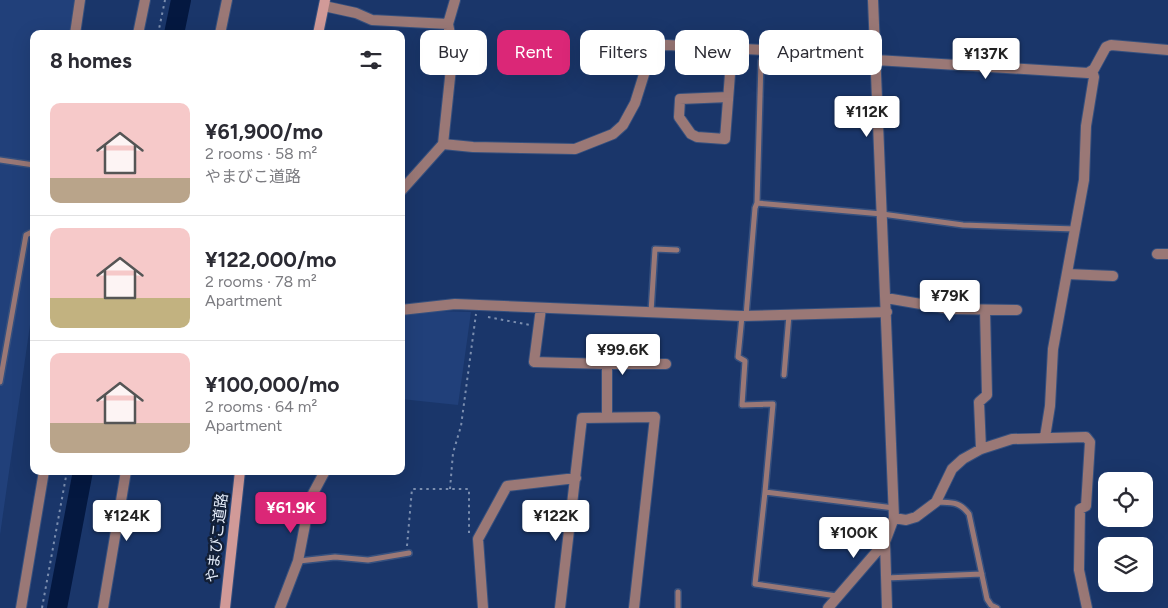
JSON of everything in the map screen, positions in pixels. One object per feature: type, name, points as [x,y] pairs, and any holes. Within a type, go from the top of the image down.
[{"type":"street","points":[[76,30],[80,0]]},
{"type":"street","points":[[139,30],[145,0]]},
{"type":"street","points":[[221,30],[227,0]]},
{"type":"street","points":[[405,187],[443,144],[453,49],[448,24],[455,0]]},
{"type":"street","points":[[873,0],[875,30]]},
{"type":"street","points":[[319,30],[324,3],[372,20],[448,24]]},
{"type":"street","points":[[443,144],[473,147],[575,149],[613,134],[623,125],[635,104],[651,52],[657,46],[675,44]]},
{"type":"street","points":[[882,58],[1022,70],[1088,73],[1092,71],[1106,47],[1111,45],[1168,50]]},
{"type":"street","points":[[1045,437],[1050,406],[1053,349],[1084,180],[1086,126],[1094,77],[1092,71]]},
{"type":"street","points":[[728,97],[680,99],[679,117],[691,134],[697,137],[725,140],[730,75]]},
{"type":"street","points":[[877,75],[894,513],[885,542],[887,608]]},
{"type":"street","points":[[1157,254],[1168,254]]},
{"type":"street","points":[[1067,274],[1113,276]]},
{"type":"street","points":[[886,298],[950,309],[1017,310]]},
{"type":"street","points":[[405,310],[455,304],[744,316],[887,312]]},
{"type":"street","points":[[541,308],[534,362],[666,364]]},
{"type":"street","points":[[981,450],[979,402],[987,395],[985,310]]},
{"type":"street","points":[[607,364],[607,417]]},
{"type":"street","points":[[560,608],[582,418],[655,417],[634,608]]},
{"type":"street","points":[[894,513],[906,520],[916,517],[936,502],[952,470],[963,459],[981,450],[1012,439],[1086,437],[1090,442],[1086,506],[1080,509],[1079,570],[1087,608]]},
{"type":"street","points":[[21,608],[43,475]]},
{"type":"street","points":[[103,608],[125,475]]},
{"type":"street","name":"やまびこ道路","points":[[225,608],[240,475]]},
{"type":"street","points":[[280,608],[298,561],[310,499],[323,475]]},
{"type":"street","points":[[483,608],[478,539],[507,486],[576,478]]},
{"type":"street","points":[[828,608],[885,542]]},
{"type":"lane","points":[[761,75],[757,202],[738,356],[745,361],[742,405],[773,404],[755,584],[839,596]]},
{"type":"lane","points":[[0,160],[30,164]]},
{"type":"lane","points":[[757,202],[882,214],[963,225],[1076,229]]},
{"type":"lane","points":[[0,382],[26,235],[30,233]]},
{"type":"lane","points":[[651,313],[655,249],[677,250]]},
{"type":"lane","points":[[784,374],[789,315]]},
{"type":"lane","points":[[765,492],[894,513]]},
{"type":"lane","points":[[936,502],[955,503],[964,507],[969,514],[987,599],[991,605],[997,608]]},
{"type":"lane","points":[[298,561],[335,557],[368,560],[408,553]]},
{"type":"lane","points":[[886,578],[982,574]]},
{"type":"lane","points":[[678,592],[678,608]]},
{"type":"path","points":[[159,30],[165,0]]},
{"type":"path","points":[[450,489],[453,453],[461,426],[475,314]]},
{"type":"path","points":[[484,316],[538,326]]},
{"type":"path","points":[[42,608],[66,475]]},
{"type":"path","points":[[408,553],[412,489],[469,489],[469,537],[478,539]]},
{"type":"shaded area","points":[[0,0],[77,0],[73,30],[30,30],[30,325],[0,535]]},
{"type":"shaded area","points":[[435,311],[471,312],[458,405],[405,399],[405,314]]},
{"type":"waterway","points":[[175,30],[181,0]]},
{"type":"waterway","points":[[57,608],[82,475]]}]
